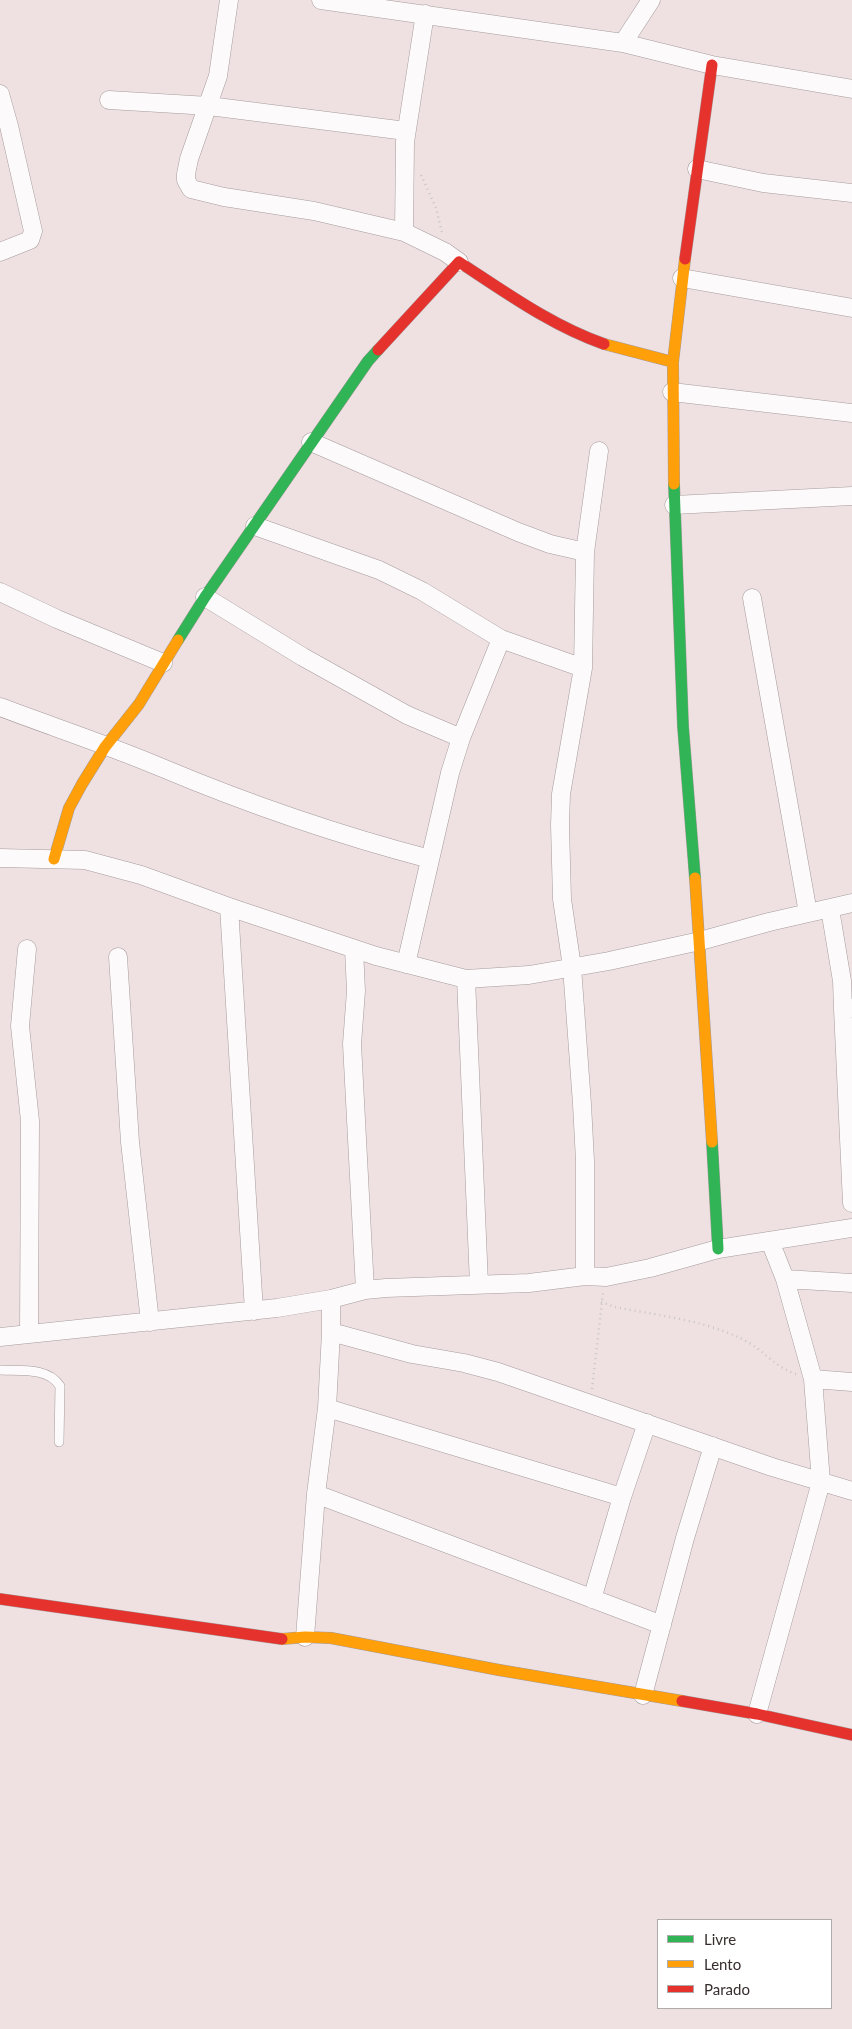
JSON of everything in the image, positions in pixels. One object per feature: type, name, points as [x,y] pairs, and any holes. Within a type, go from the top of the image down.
[{"type":"street","points":[[229,0],[218,76],[189,159],[186,180],[191,189],[224,198],[314,210],[404,232],[452,257],[540,313],[589,339],[672,362]]},
{"type":"street","points":[[321,0],[623,43],[712,65],[852,89]]},
{"type":"street","points":[[623,43],[651,0]]},
{"type":"street","points":[[404,232],[406,131],[425,14]]},
{"type":"street","points":[[712,65],[682,278],[672,362],[672,392],[674,505],[683,726],[700,941],[718,1249]]},
{"type":"street","points":[[0,94],[33,231],[30,240],[0,252]]},
{"type":"street","points":[[109,100],[209,106],[406,131]]},
{"type":"street","points":[[697,169],[763,183],[852,193]]},
{"type":"street","points":[[54,859],[69,808],[105,747],[139,704],[205,597],[368,361],[452,257]]},
{"type":"street","points":[[682,278],[852,308]]},
{"type":"street","points":[[672,392],[852,413]]},
{"type":"street","points":[[311,442],[518,532],[550,544],[584,552]]},
{"type":"street","points":[[585,1276],[585,1151],[572,967],[562,900],[560,794],[583,668],[584,552],[599,451]]},
{"type":"street","points":[[674,505],[852,496]]},
{"type":"street","points":[[255,526],[379,570],[422,591],[501,639],[583,668]]},
{"type":"street","points":[[0,592],[57,619],[163,663]]},
{"type":"street","points":[[205,597],[303,657],[407,715],[461,738]]},
{"type":"street","points":[[752,598],[808,914]]},
{"type":"street","points":[[406,964],[440,808],[461,738],[501,639]]},
{"type":"street","points":[[0,707],[265,809],[359,840],[430,859]]},
{"type":"street","points":[[0,858],[85,860],[141,875],[354,949],[466,980],[529,975],[572,967],[700,941],[852,903]]},
{"type":"street","points":[[229,907],[254,1311]]},
{"type":"street","points":[[830,909],[848,1009],[852,1204]]},
{"type":"street","points":[[27,949],[20,1026],[30,1121],[29,1334]]},
{"type":"street","points":[[354,949],[356,991],[352,1044],[365,1290]]},
{"type":"street","points":[[118,957],[130,1142],[150,1322]]},
{"type":"street","points":[[466,980],[479,1284]]},
{"type":"street","points":[[0,1337],[254,1311],[331,1299],[365,1290],[530,1283],[585,1276],[606,1276],[650,1268],[718,1249],[852,1228]]},
{"type":"street","points":[[757,1714],[821,1482],[813,1380],[785,1279],[770,1241]]},
{"type":"street","points":[[785,1279],[852,1283]]},
{"type":"street","points":[[305,1637],[316,1494],[327,1408],[331,1299]]},
{"type":"street","points":[[331,1332],[412,1354],[480,1366],[713,1446],[852,1491]]},
{"type":"street","points":[[813,1380],[852,1382]]},
{"type":"street","points":[[327,1408],[622,1497]]},
{"type":"street","points":[[592,1599],[622,1497],[647,1423]]},
{"type":"street","points":[[643,1695],[713,1446]]},
{"type":"street","points":[[316,1494],[662,1625]]},
{"type":"street","points":[[0,1599],[280,1639],[305,1637],[344,1640],[757,1714],[852,1735]]},
{"type":"lane","points":[[0,1370],[36,1371],[48,1374],[56,1380],[60,1386],[59,1442]]},
{"type":"path","points":[[418,168],[436,208],[452,257]]},
{"type":"path","points":[[590,1403],[601,1302],[606,1276]]},
{"type":"path","points":[[601,1302],[718,1329],[742,1339],[761,1350],[774,1364],[785,1370],[813,1380]]},
{"type":"traffic: fast","points":[[178,640],[205,597],[368,361],[378,350]]},
{"type":"traffic: fast","points":[[674,484],[683,726],[695,878]]},
{"type":"traffic: fast","points":[[712,1142],[718,1249]]},
{"type":"traffic: slow","points":[[674,484],[673,362],[685,259]]},
{"type":"traffic: slow","points":[[604,344],[673,362]]},
{"type":"traffic: slow","points":[[54,859],[69,808],[82,784],[105,747],[139,704],[178,640]]},
{"type":"traffic: slow","points":[[695,878],[712,1142]]},
{"type":"traffic: slow","points":[[282,1639],[305,1637],[331,1638],[499,1670],[682,1701]]},
{"type":"traffic: jam","points":[[685,259],[712,65]]},
{"type":"traffic: jam","points":[[378,350],[459,262],[547,318],[585,337],[604,344]]},
{"type":"traffic: jam","points":[[0,1599],[282,1639]]},
{"type":"traffic: jam","points":[[682,1701],[757,1714],[852,1735]]}]
